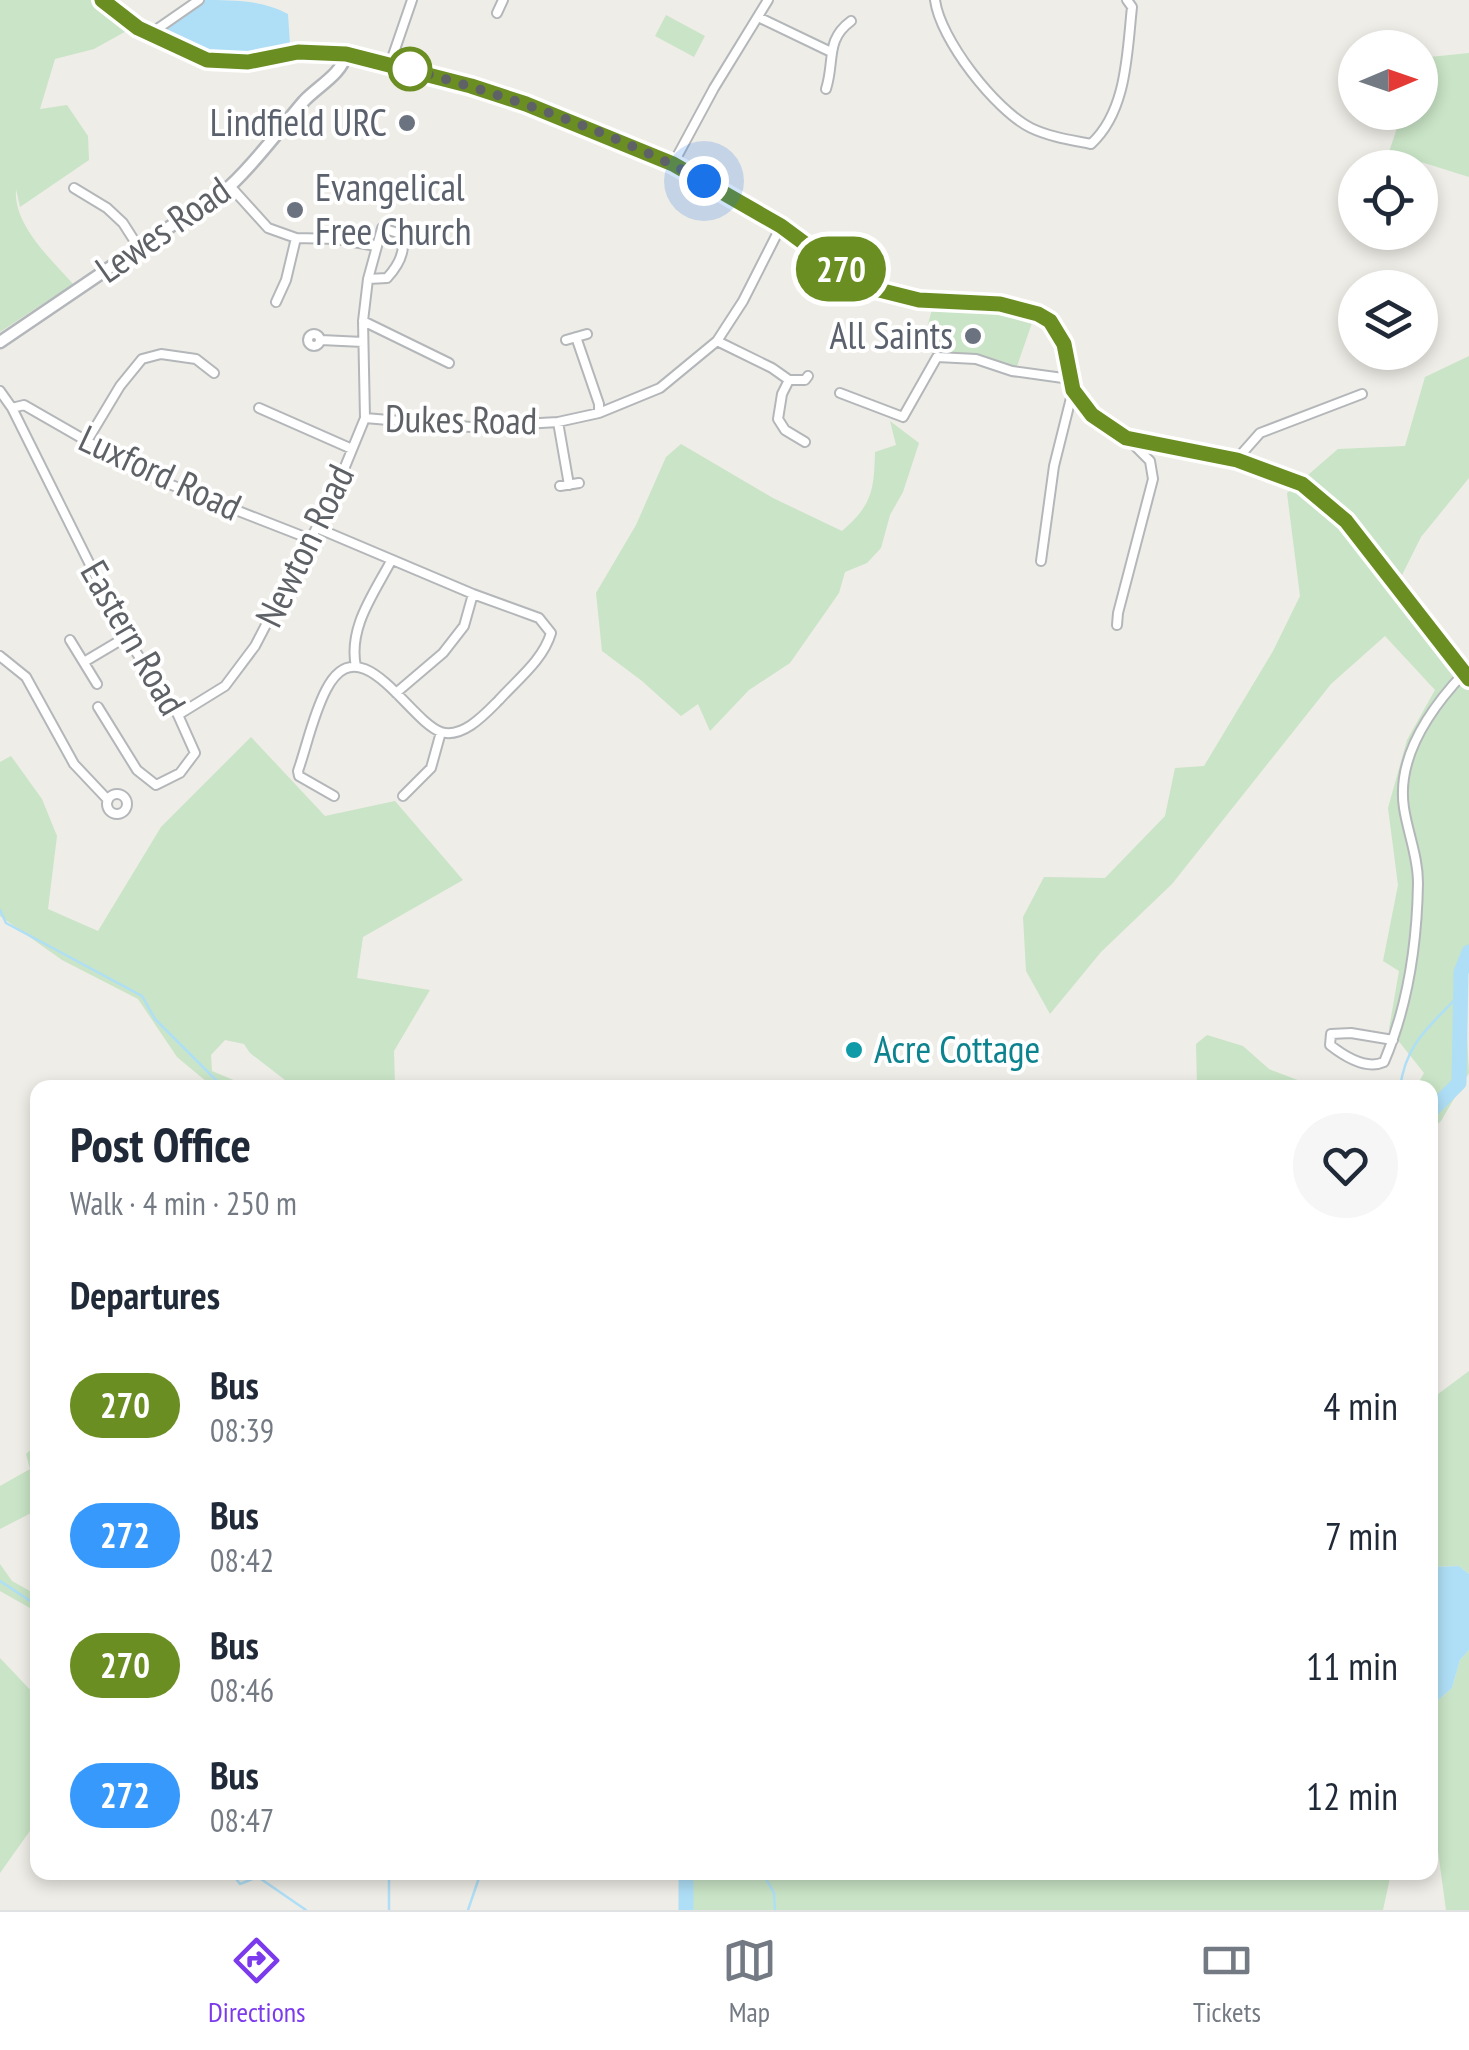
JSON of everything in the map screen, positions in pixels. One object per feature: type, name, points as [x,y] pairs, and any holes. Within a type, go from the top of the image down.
[{"type":"main road","points":[[102,0],[150,34],[207,60],[248,62],[298,52],[346,54],[526,104],[673,164],[781,226],[835,266],[875,289],[919,300],[1000,304],[1038,314],[1050,321],[1064,344],[1073,390],[1092,415],[1126,438],[1237,460],[1302,484],[1346,521],[1466,676]]},
{"type":"main road","name":"Lewes Road","points":[[0,342],[230,186],[261,157],[304,101],[344,64],[346,54]]},
{"type":"street","points":[[150,34],[199,0]]},
{"type":"street","points":[[390,64],[412,0]]},
{"type":"street","points":[[497,13],[503,0]]},
{"type":"street","points":[[673,164],[768,0]]},
{"type":"street","points":[[935,0],[938,20],[980,83],[1028,127],[1092,144],[1108,128],[1126,72],[1132,7],[1127,0]]},
{"type":"street","points":[[758,17],[830,52]]},
{"type":"street","points":[[826,88],[837,31],[850,21]]},
{"type":"street","points":[[230,186],[268,228],[296,238],[337,239],[376,246],[382,228],[401,234],[404,243],[397,268],[387,278],[368,279]]},
{"type":"street","points":[[76,193],[106,208],[124,223],[139,248]]},
{"type":"street","name":"Dukes Road","points":[[365,418],[471,427],[558,422],[660,388],[717,341],[743,301],[781,226]]},
{"type":"street","points":[[276,302],[296,238]]},
{"type":"street","name":"Newton Road","points":[[178,715],[224,686],[256,646],[316,528],[365,418],[363,321],[376,246]]},
{"type":"street","points":[[363,321],[449,363]]},
{"type":"street","name":"Dukes Road","points":[[586,334],[571,339],[599,408]]},
{"type":"street","points":[[320,340],[364,342]]},
{"type":"street","points":[[717,341],[789,380],[805,380],[808,376]]},
{"type":"street","points":[[87,441],[120,386],[142,359],[161,354],[196,360],[214,374]]},
{"type":"street","points":[[840,393],[904,417],[937,357],[976,360],[1012,371],[1070,376]]},
{"type":"street","points":[[789,380],[778,419],[804,442]]},
{"type":"street","points":[[1042,560],[1054,466],[1073,390]]},
{"type":"street","name":"Eastern Road","points":[[0,391],[126,637],[178,715],[195,753],[180,773],[156,785],[137,770],[98,706]]},
{"type":"street","points":[[1237,460],[1260,433],[1362,394]]},
{"type":"street","name":"Luxford Road","points":[[12,408],[24,405],[146,475],[310,539]]},
{"type":"street","points":[[259,408],[352,448]]},
{"type":"street","name":"Dukes Road","points":[[558,422],[564,486],[579,483]]},
{"type":"street","points":[[1117,625],[1152,479],[1150,461],[1126,438]]},
{"type":"street","points":[[316,528],[539,618],[551,633],[546,649],[486,714],[454,732],[441,732],[416,715],[368,669],[356,667],[342,672],[327,687],[298,771],[299,776],[334,796]]},
{"type":"street","points":[[356,667],[352,650],[354,632],[391,561]]},
{"type":"street","points":[[396,693],[443,652],[464,626],[473,594]]},
{"type":"street","points":[[84,662],[126,637]]},
{"type":"street","points":[[70,640],[97,684]]},
{"type":"street","points":[[0,656],[26,678],[74,764],[108,800]]},
{"type":"street","points":[[1393,1040],[1340,1033],[1331,1034],[1330,1045],[1360,1062],[1376,1066],[1384,1062],[1393,1040],[1410,971],[1418,880],[1416,849],[1404,808],[1403,778],[1417,737],[1439,699],[1466,676]]},
{"type":"street","points":[[403,796],[431,768],[441,732]]},
{"type":"green space","points":[[0,0],[94,0],[130,29],[94,49],[55,59],[40,109],[67,105],[88,136],[89,160],[20,207],[16,189],[17,202],[35,241],[73,284],[0,332]]},
{"type":"green space","points":[[666,15],[705,36],[694,57],[655,36]]},
{"type":"green space","points":[[1469,53],[1469,177],[1438,167],[1438,150],[1390,150],[1396,130],[1438,130],[1438,56]]},
{"type":"green space","points":[[933,306],[1001,310],[1033,320],[1016,369],[977,357],[947,356],[923,342]]},
{"type":"green space","points":[[1469,356],[1469,478],[1421,537],[1393,593],[1453,669],[1469,664],[1469,972],[1464,985],[1469,1073],[1438,1124],[1438,1080],[1420,1080],[1424,1073],[1389,1029],[1399,971],[1383,961],[1398,885],[1388,808],[1407,740],[1435,690],[1385,636],[1331,684],[1172,884],[1101,952],[1050,1014],[1026,971],[1023,917],[1044,877],[1105,878],[1165,816],[1175,768],[1204,766],[1273,651],[1300,596],[1287,493],[1338,449],[1405,446],[1425,377]]},
{"type":"green space","points":[[890,421],[919,443],[881,548],[867,563],[845,572],[839,593],[790,663],[749,690],[710,731],[698,704],[681,716],[602,651],[596,593],[636,525],[666,457],[681,444],[773,498],[842,531],[860,513],[869,496],[875,452],[896,445]]},
{"type":"green space","points":[[251,737],[325,816],[395,801],[463,880],[363,937],[357,978],[430,990],[394,1051],[395,1080],[285,1080],[244,1044],[225,1040],[211,1055],[212,1071],[233,1080],[205,1080],[177,1057],[138,999],[62,960],[0,916],[0,762],[11,756],[42,799],[57,836],[48,909],[98,931],[161,827]]},
{"type":"green space","points":[[1207,1035],[1243,1046],[1269,1069],[1298,1080],[1197,1080],[1196,1044]]},
{"type":"green space","points":[[1469,1371],[1469,1574],[1459,1566],[1438,1567],[1438,1394]]},
{"type":"green space","points":[[30,1469],[30,1514],[0,1529],[0,1486]]},
{"type":"green space","points":[[0,1564],[12,1581],[30,1591],[30,1608],[0,1591]]},
{"type":"green space","points":[[1469,1650],[1469,1910],[1446,1910],[1438,1852],[1438,1700],[1452,1688],[1460,1660]]},
{"type":"green space","points":[[0,1658],[30,1690],[30,1831],[0,1873]]},
{"type":"green space","points":[[690,1880],[1389,1880],[1383,1910],[690,1910]]},
{"type":"water","points":[[203,0],[258,3],[288,14],[290,44],[230,56],[205,52],[161,30],[163,24]]},
{"type":"water","points":[[1459,1566],[1469,1574],[1469,1650],[1460,1660],[1452,1688],[1438,1700],[1438,1567]]},
{"type":"waterway","points":[[0,910],[6,923],[142,996],[155,1019],[216,1080]]},
{"type":"waterway","points":[[1438,1104],[1459,1083],[1461,972],[1469,952]]},
{"type":"waterway","points":[[1402,1080],[1414,1046],[1460,994]]},
{"type":"waterway","points":[[0,1581],[30,1601]]},
{"type":"waterway","points":[[237,1880],[240,1884],[250,1880]]},
{"type":"waterway","points":[[262,1880],[306,1910]]},
{"type":"waterway","points":[[389,1880],[389,1910]]},
{"type":"waterway","points":[[468,1910],[478,1880]]},
{"type":"waterway","points":[[686,1880],[686,1910]]},
{"type":"waterway","points":[[767,1880],[774,1893],[775,1910]]},
{"type":"bus line","name":"270","points":[[102,0],[138,28],[207,60],[248,62],[298,52],[346,54],[526,104],[673,164],[781,226],[835,266],[875,289],[919,300],[985,302],[1038,314],[1057,330],[1064,344],[1073,390],[1092,415],[1126,438],[1237,460],[1302,484],[1346,521],[1469,679]]},
{"type":"place","name":"Lindfield URC","points":[[407,123]]},
{"type":"place","name":"Evangelical Free Church","points":[[295,210]]},
{"type":"place","name":"All Saints","points":[[973,336]]},
{"type":"place","name":"Acre Cottage","points":[[854,1050]]},
{"type":"route","points":[[410,69],[402,67],[567,118],[704,181]]}]
